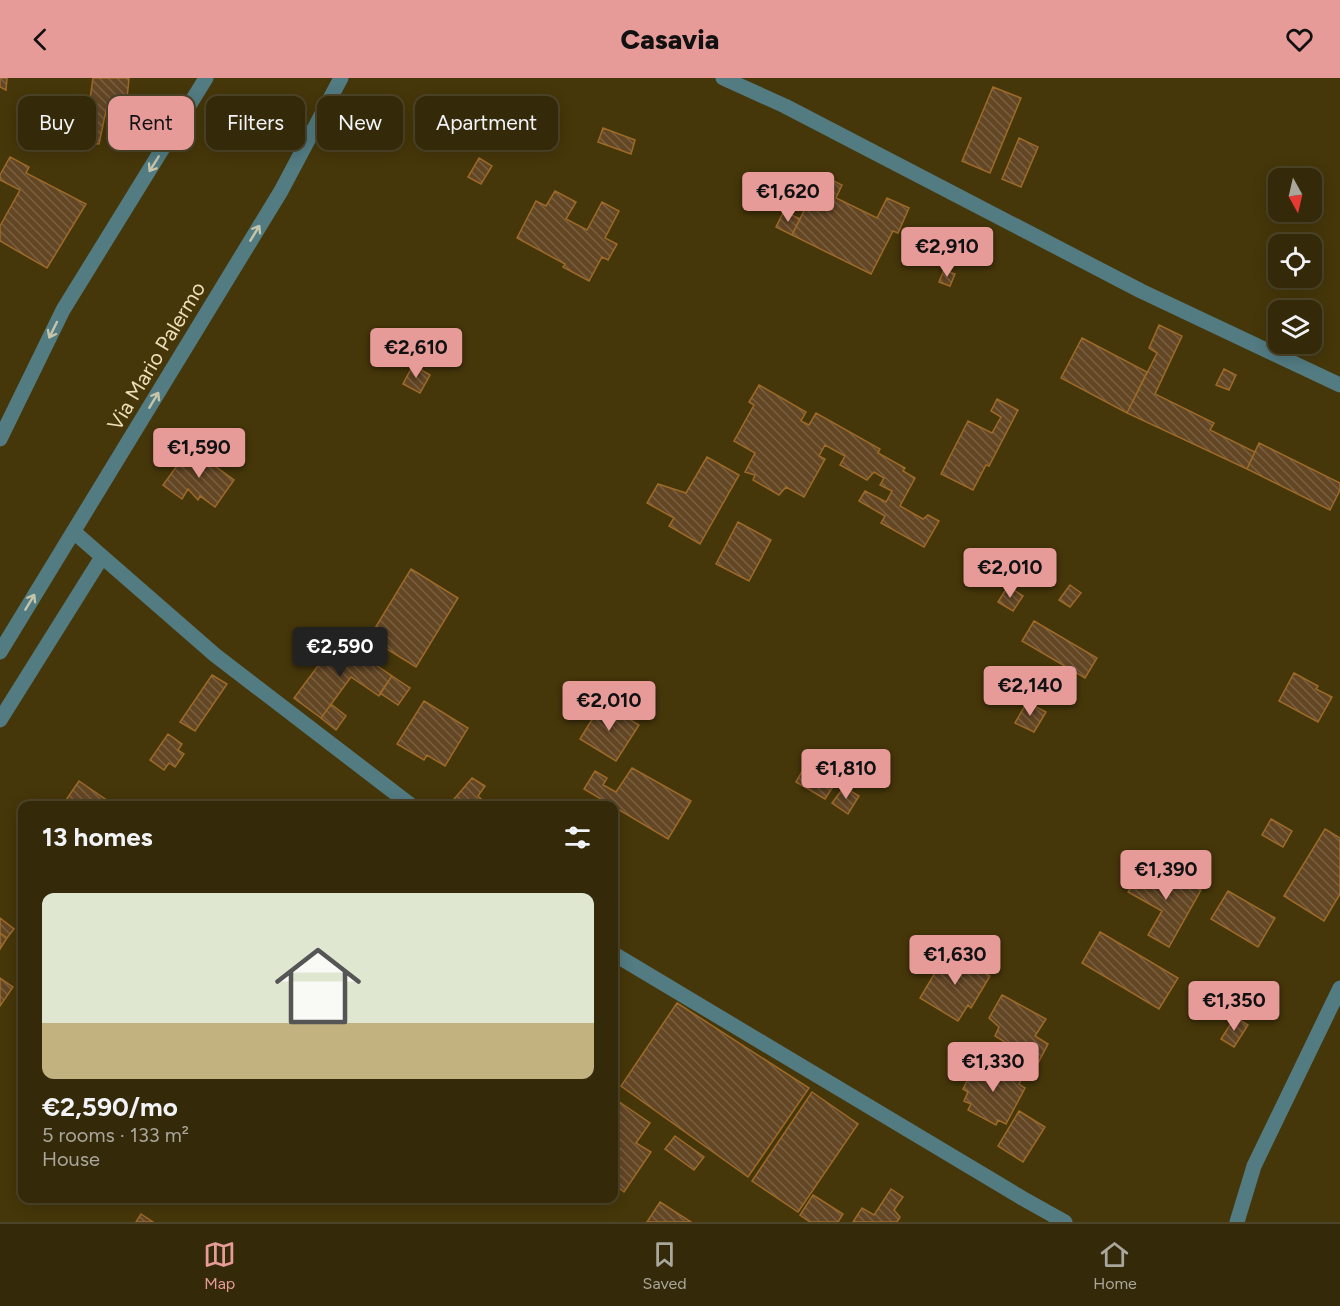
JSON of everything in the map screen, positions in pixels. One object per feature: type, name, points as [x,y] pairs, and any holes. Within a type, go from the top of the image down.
[{"type":"street","points":[[0,438],[63,310],[194,101],[206,78]]},
{"type":"street","name":"Via Mario Palermo","points":[[0,652],[280,191],[341,78]]},
{"type":"street","points":[[723,78],[785,106],[1141,291],[1340,385]]},
{"type":"street","points":[[74,532],[215,655],[405,801]]},
{"type":"street","points":[[0,720],[102,557]]},
{"type":"street","points":[[618,956],[1039,1209],[1065,1222]]},
{"type":"street","points":[[1237,1222],[1254,1166],[1340,988]]},
{"type":"building","points":[[0,78],[7,78],[6,90],[0,87]]},
{"type":"building","points":[[93,78],[129,78],[127,96],[108,96],[108,106],[99,144],[96,144],[96,96],[90,96]]},
{"type":"building","points":[[993,87],[1021,98],[990,173],[962,161]]},
{"type":"building","points":[[603,128],[635,140],[631,154],[598,142]]},
{"type":"building","points":[[1019,138],[1038,147],[1021,187],[1002,179]]},
{"type":"building","points":[[10,157],[29,167],[26,173],[86,204],[47,268],[0,241],[0,226],[20,190],[0,180],[0,175]]},
{"type":"building","points":[[479,158],[492,166],[481,184],[468,177]]},
{"type":"building","points":[[822,175],[842,185],[836,198],[877,218],[887,198],[909,208],[898,233],[893,231],[871,274],[792,235]]},
{"type":"building","points":[[555,191],[576,202],[566,219],[587,230],[602,202],[619,211],[605,238],[617,244],[608,260],[602,257],[589,281],[563,267],[565,264],[517,238],[536,201],[546,206]]},
{"type":"building","points":[[784,211],[800,219],[792,235],[776,227]]},
{"type":"building","points":[[944,270],[955,274],[950,286],[939,282]]},
{"type":"building","points":[[1159,325],[1182,336],[1155,394],[1214,423],[1210,430],[1255,452],[1247,469],[1127,413],[1157,353],[1149,348]]},
{"type":"building","points":[[1082,338],[1147,372],[1127,413],[1061,378]]},
{"type":"building","points":[[413,365],[430,375],[420,393],[403,384]]},
{"type":"building","points":[[1224,369],[1236,375],[1229,390],[1216,385]]},
{"type":"building","points":[[759,385],[806,412],[801,421],[809,425],[816,413],[880,449],[878,453],[905,468],[903,471],[915,478],[900,506],[923,519],[928,515],[939,521],[924,547],[881,523],[885,516],[859,501],[865,491],[886,502],[892,491],[880,485],[884,478],[874,472],[867,480],[840,465],[845,456],[825,445],[819,456],[825,459],[804,497],[786,487],[779,495],[753,480],[755,475],[745,472],[755,453],[734,441],[754,405],[749,402]]},
{"type":"building","points":[[997,399],[1018,410],[989,466],[986,465],[973,490],[941,474],[968,421],[992,433],[1001,417],[991,411]]},
{"type":"building","points":[[1259,443],[1340,483],[1340,490],[1330,510],[1247,469]]},
{"type":"building","points":[[190,448],[234,480],[215,507],[200,496],[198,500],[188,489],[182,499],[163,485]]},
{"type":"building","points":[[707,457],[739,475],[700,544],[669,526],[674,518],[647,503],[658,484],[686,493]]},
{"type":"building","points":[[738,522],[771,540],[749,581],[716,564]]},
{"type":"building","points":[[411,569],[458,598],[416,667],[369,638]]},
{"type":"building","points":[[1070,585],[1081,593],[1070,607],[1059,600]]},
{"type":"building","points":[[1008,586],[1023,596],[1013,611],[998,602]]},
{"type":"building","points":[[1034,621],[1097,658],[1085,678],[1022,641]]},
{"type":"building","points":[[338,639],[392,676],[379,696],[351,677],[321,718],[294,698]]},
{"type":"building","points":[[1294,673],[1318,686],[1316,689],[1332,697],[1318,722],[1279,701]]},
{"type":"building","points":[[212,675],[227,684],[195,731],[180,722]]},
{"type":"building","points":[[392,676],[410,688],[398,705],[380,693]]},
{"type":"building","points":[[424,701],[468,728],[445,766],[427,755],[424,760],[397,744]]},
{"type":"building","points":[[1027,702],[1046,712],[1034,732],[1015,723]]},
{"type":"building","points":[[602,703],[639,725],[616,761],[580,739]]},
{"type":"building","points":[[331,704],[346,716],[336,730],[321,718]]},
{"type":"building","points":[[168,734],[182,744],[178,750],[184,754],[175,767],[169,763],[164,770],[150,760]]},
{"type":"building","points":[[812,754],[840,768],[831,782],[834,785],[825,799],[796,782]]},
{"type":"building","points":[[632,768],[691,801],[668,839],[618,809],[618,801],[604,801],[584,789],[595,771],[607,778],[603,785],[616,792]]},
{"type":"building","points":[[472,778],[485,786],[478,796],[482,801],[452,801]]},
{"type":"building","points":[[79,781],[108,801],[65,801]]},
{"type":"building","points":[[844,787],[859,796],[848,814],[832,803]]},
{"type":"building","points":[[1271,819],[1292,831],[1283,847],[1262,835]]},
{"type":"building","points":[[1325,829],[1340,838],[1340,894],[1324,921],[1284,896]]},
{"type":"building","points":[[1154,864],[1201,890],[1169,947],[1148,935],[1162,911],[1128,892],[1139,873],[1148,876]]},
{"type":"building","points":[[1228,891],[1275,918],[1258,947],[1211,919]]},
{"type":"building","points":[[0,918],[14,929],[7,938],[0,933]]},
{"type":"building","points":[[1100,932],[1178,978],[1159,1009],[1082,963]]},
{"type":"building","points":[[0,933],[7,938],[0,949]]},
{"type":"building","points":[[948,951],[990,976],[971,1008],[968,1005],[958,1021],[920,998]]},
{"type":"building","points":[[0,978],[13,987],[0,1006]]},
{"type":"building","points":[[1002,995],[1046,1019],[1035,1036],[1048,1044],[1037,1065],[1024,1060],[1026,1055],[995,1036],[999,1027],[989,1018]]},
{"type":"building","points":[[677,1003],[809,1088],[748,1177],[621,1086]]},
{"type":"building","points":[[1235,1017],[1248,1025],[1234,1047],[1221,1039]]},
{"type":"building","points":[[983,1060],[1021,1080],[1019,1084],[1025,1088],[1006,1124],[998,1120],[996,1125],[968,1110],[971,1104],[964,1101],[968,1092],[963,1089],[976,1063],[980,1065]]},
{"type":"building","points":[[812,1092],[858,1124],[798,1212],[752,1181]]},
{"type":"building","points":[[618,1101],[650,1123],[636,1143],[651,1152],[624,1192],[618,1187]]},
{"type":"building","points":[[1019,1111],[1045,1127],[1023,1162],[998,1146]]},
{"type":"building","points":[[675,1136],[704,1157],[694,1170],[665,1149]]},
{"type":"building","points":[[891,1189],[903,1197],[894,1210],[900,1217],[897,1222],[853,1222],[862,1208],[874,1215]]},
{"type":"building","points":[[813,1195],[843,1214],[838,1222],[810,1222],[800,1215]]},
{"type":"building","points":[[660,1202],[691,1222],[647,1222]]},
{"type":"building","points":[[141,1214],[153,1222],[136,1222]]}]
